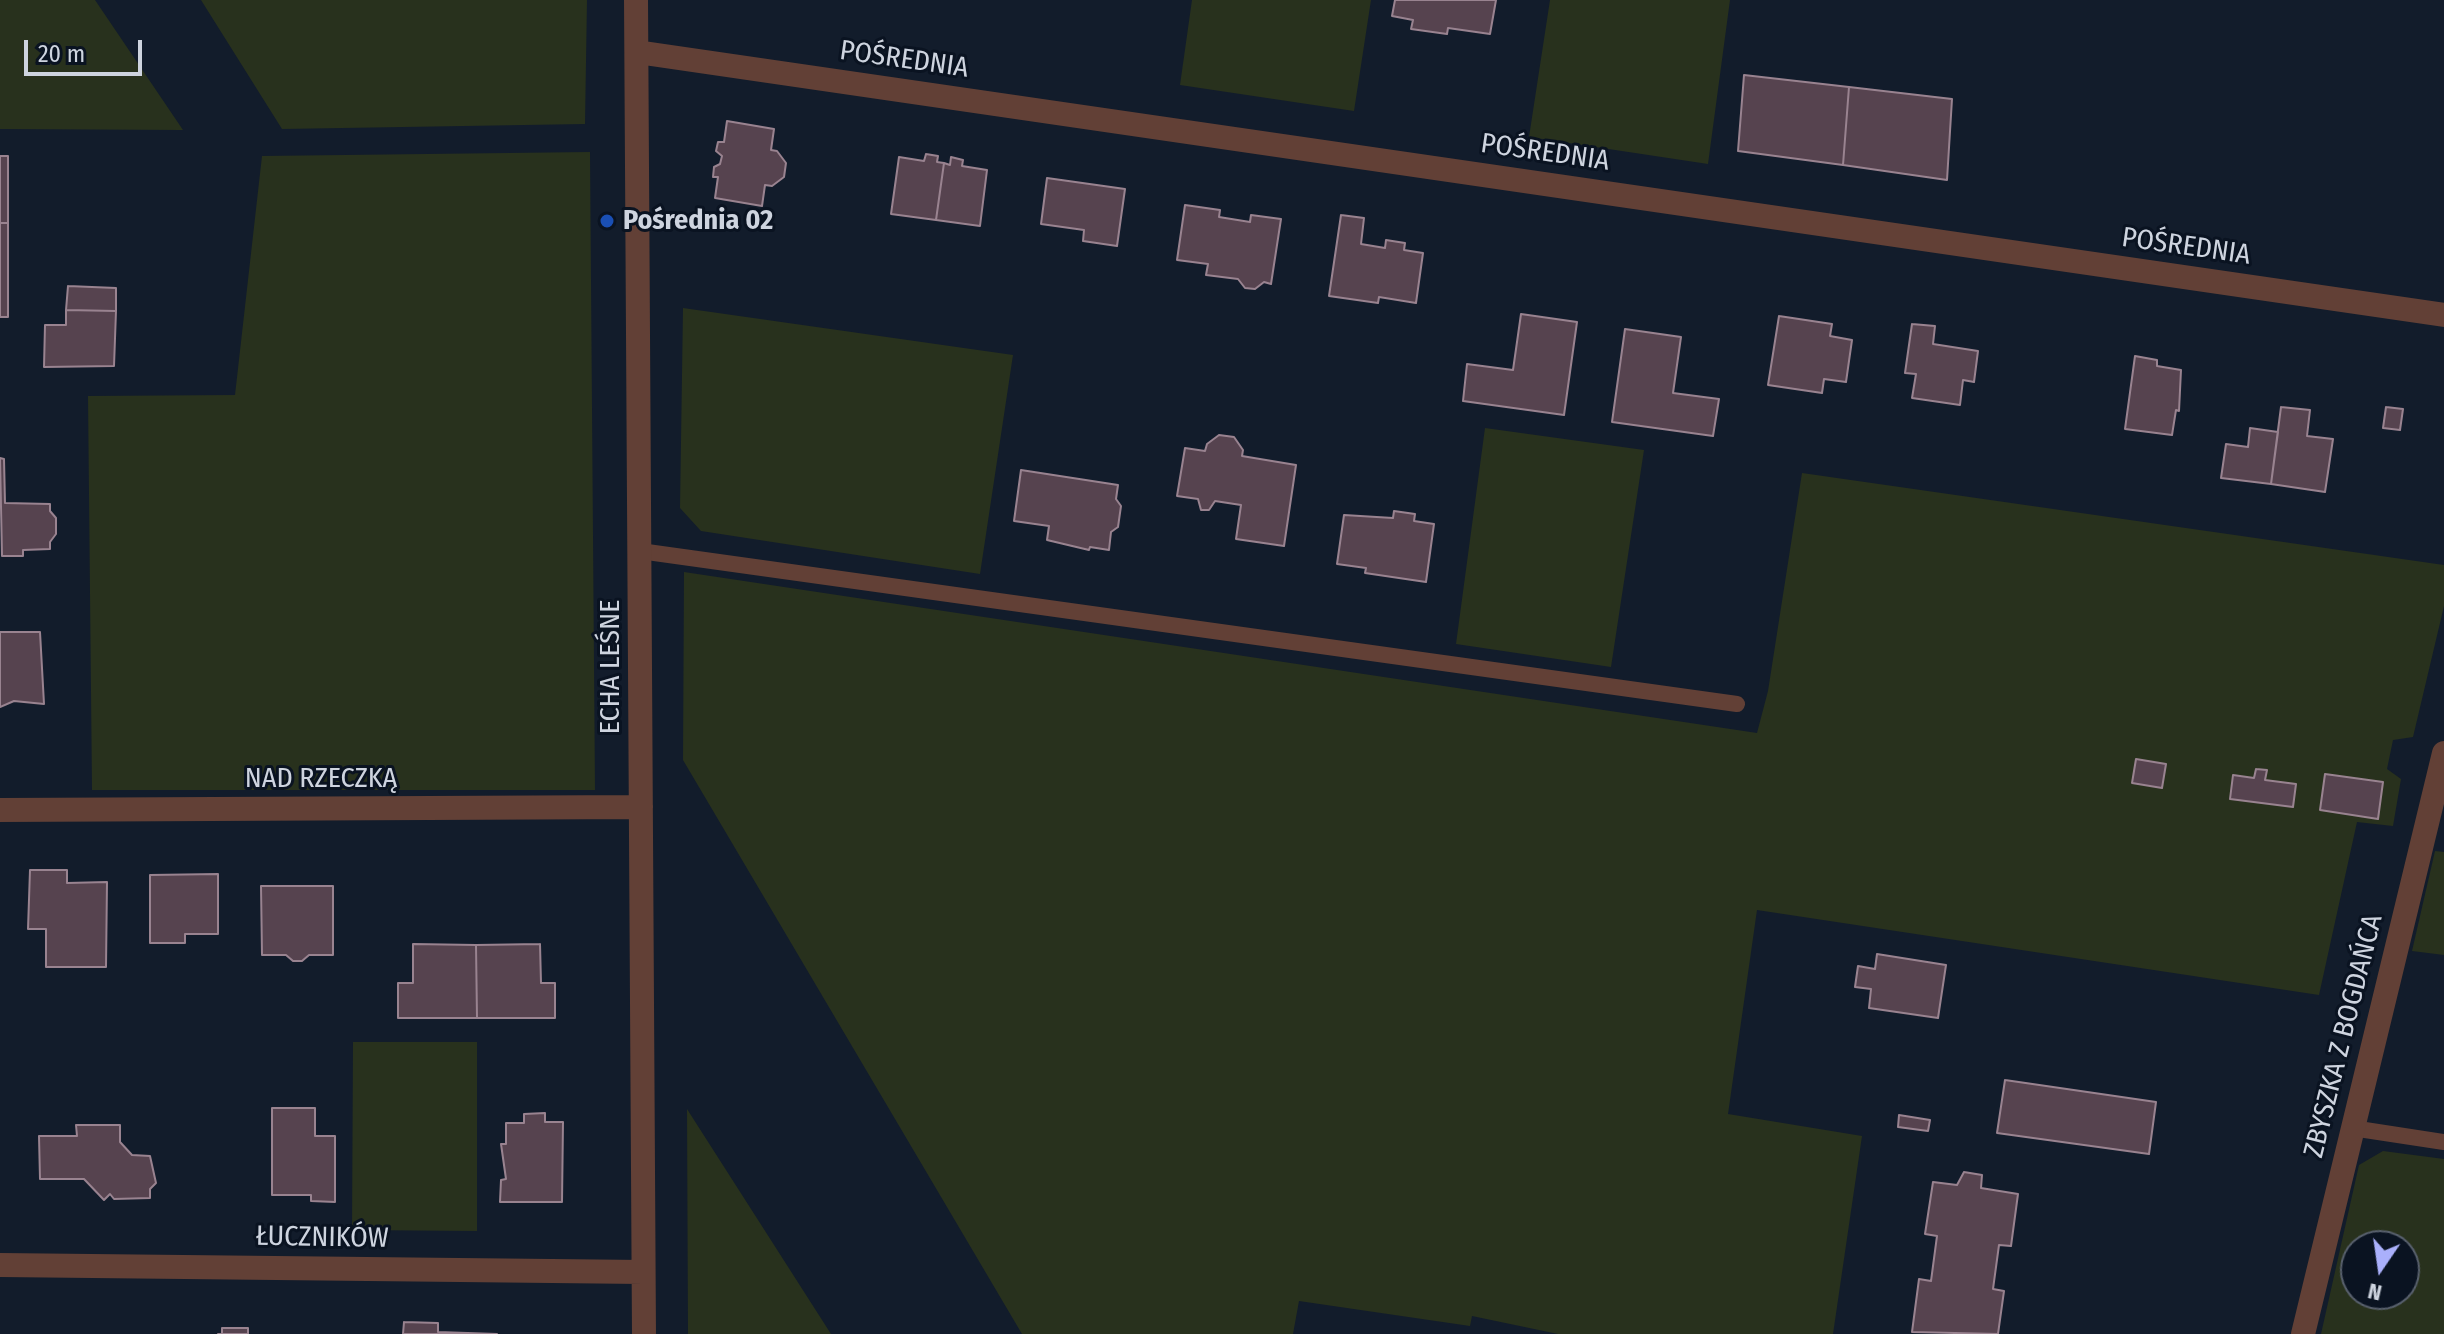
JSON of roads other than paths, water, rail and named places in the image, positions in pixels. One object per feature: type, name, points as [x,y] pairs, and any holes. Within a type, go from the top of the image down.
[{"type":"street","name":"ECHA LEŚNE","points":[[636,0],[644,1334]]},
{"type":"street","name":"POŚREDNIA","points":[[637,52],[2444,315]]},
{"type":"street","name":"ZBYSZKA Z BOGDAŃCA","points":[[2303,1334],[2444,753]]},
{"type":"street","name":"NAD RZECZKĄ","points":[[0,810],[641,807]]},
{"type":"street","name":"ŁUCZNIKÓW","points":[[0,1265],[643,1272]]},
{"type":"lane","points":[[640,551],[1737,704]]},
{"type":"lane","points":[[2352,1128],[2444,1142]]},
{"type":"place","name":"Pośrednia 02","points":[[607,221]]}]
